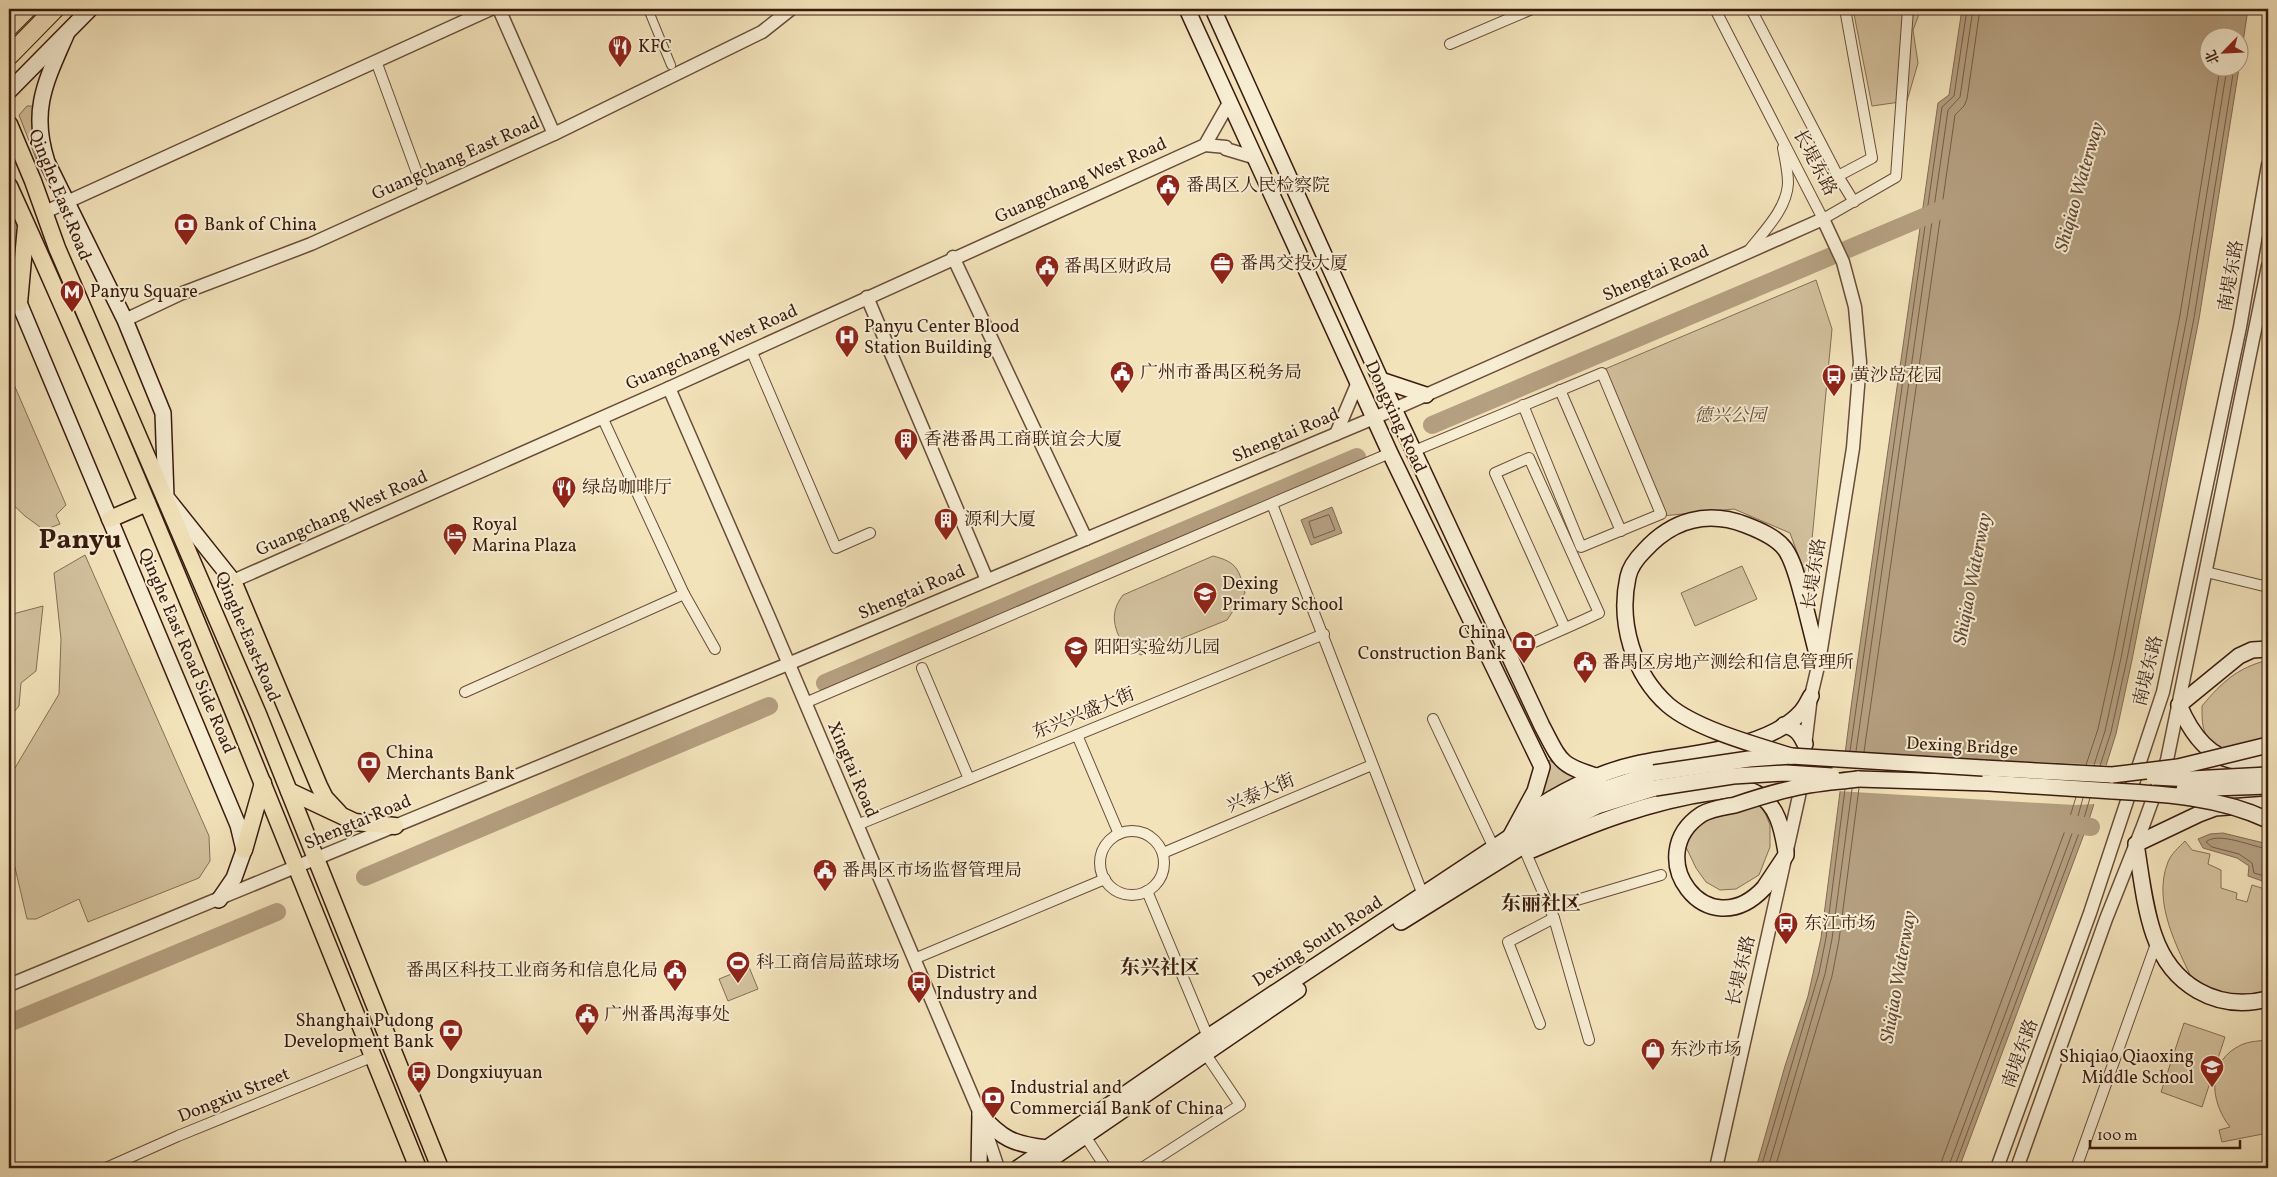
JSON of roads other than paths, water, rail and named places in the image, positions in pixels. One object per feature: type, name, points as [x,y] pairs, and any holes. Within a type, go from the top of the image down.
[{"type":"highway","points":[[9,27],[27,9]]},
{"type":"highway","points":[[9,56],[55,9]]},
{"type":"main road","points":[[9,91],[90,9]]},
{"type":"main road","name":"Dongxing Road","points":[[1187,9],[1390,453],[1542,767],[1535,791],[1510,837]]},
{"type":"main road","name":"Dongxing Road","points":[[1213,9],[1381,380],[1508,654],[1560,760],[1576,770],[1599,777]]},
{"type":"main road","points":[[66,35],[44,85],[40,100],[41,145],[47,162],[125,320],[163,413],[166,497],[233,581],[319,786],[325,798],[339,814]]},
{"type":"main road","name":"Qinghe East Road","points":[[9,124],[57,248],[258,714],[440,1168]]},
{"type":"main road","points":[[9,186],[147,503],[263,783],[418,1168]]},
{"type":"main road","points":[[19,303],[26,224]]},
{"type":"main road","name":"Qinghe East Road Side Road","points":[[9,279],[231,806],[244,850]]},
{"type":"main road","points":[[1338,340],[1359,330]]},
{"type":"main road","points":[[1381,380],[1426,395]]},
{"type":"main road","points":[[1411,497],[1431,488]]},
{"type":"main road","points":[[110,519],[147,503]]},
{"type":"main road","points":[[1791,756],[1704,725],[1668,705],[1647,680],[1635,658],[1626,621],[1625,598],[1628,575],[1635,560],[1659,537],[1685,522],[1713,517],[1730,520],[1758,530],[1785,548],[1804,602],[1819,662]]},
{"type":"main road","points":[[2268,648],[2252,650],[2232,661],[2179,705],[2192,732],[2218,756],[2238,761],[2268,758]]},
{"type":"main road","points":[[1519,822],[1546,802],[1599,777],[1634,764],[1730,747],[1773,732],[1801,712],[1811,696]]},
{"type":"main road","points":[[258,714],[283,702]]},
{"type":"main road","points":[[1784,725],[1792,727],[1800,733],[1805,744]]},
{"type":"main road","points":[[2112,775],[2178,767],[2268,745]]},
{"type":"main road","points":[[1730,747],[1747,756],[1754,772],[1748,783],[1738,789]]},
{"type":"main road","name":"Dexing Bridge","points":[[1654,772],[1749,759],[1791,756],[2191,779],[2268,775]]},
{"type":"main road","name":"Dexing South Road","points":[[1018,1168],[1208,1037],[1510,837],[1590,794],[1654,772]]},
{"type":"main road","name":"Dexing Bridge","points":[[1655,788],[1733,776],[1786,773],[1858,779],[1963,782],[2113,791],[2235,789],[2268,786]]},
{"type":"main road","points":[[1479,873],[1633,809],[1700,794],[1738,789],[1755,792],[1769,803],[1776,814],[1786,853],[1764,888],[1743,904],[1732,907],[1710,907],[1688,891],[1678,864],[1676,851],[1683,833],[1703,814],[1792,788],[1858,779]]},
{"type":"main road","points":[[219,900],[234,878],[263,783]]},
{"type":"main road","name":"Dexing South Road","points":[[1038,1168],[1360,947],[1539,836],[1597,806],[1655,788]]},
{"type":"main road","points":[[289,791],[355,822],[395,826]]},
{"type":"main road","points":[[2113,791],[2169,794],[2213,801],[2268,820]]},
{"type":"main road","points":[[2268,804],[2207,811],[2136,844],[2148,911],[2157,941],[2169,965],[2187,984],[2203,994],[2234,1003],[2245,1004],[2268,999]]},
{"type":"main road","points":[[325,938],[345,929]]},
{"type":"main road","points":[[980,1114],[996,1132],[1028,1146],[1047,1148]]},
{"type":"main road","points":[[979,1168],[980,1114]]},
{"type":"street","points":[[44,212],[491,9]]},
{"type":"street","points":[[499,9],[554,134]]},
{"type":"street","points":[[648,9],[671,65]]},
{"type":"street","name":"Guangchang East Road","points":[[125,320],[180,294],[310,244],[554,134],[762,32],[791,9]]},
{"type":"street","points":[[1450,44],[1532,9]]},
{"type":"street","name":"长堤东路","points":[[1715,9],[1844,262],[1855,307],[1860,362],[1853,448],[1819,662],[1811,696],[1799,796],[1716,1168]]},
{"type":"street","points":[[1751,9],[1838,176],[1854,202]]},
{"type":"street","points":[[1838,176],[1872,158],[1845,9]]},
{"type":"street","points":[[1825,224],[1854,202],[1896,177],[1908,9]]},
{"type":"street","points":[[376,61],[424,192]]},
{"type":"street","points":[[1230,101],[1204,145],[1226,147],[1226,149],[1256,158]]},
{"type":"street","points":[[1747,253],[1774,217],[1784,199],[1788,185],[1782,142]]},
{"type":"street","name":"Guangchang West Road","points":[[233,581],[669,388],[953,257],[1204,145]]},
{"type":"street","name":"南堤东路","points":[[1997,1168],[2090,913],[2163,692],[2240,327],[2268,165]]},
{"type":"street","name":"Shengtai Road","points":[[9,985],[297,868],[788,664],[1395,409],[1747,253],[1825,224]]},
{"type":"street","points":[[953,257],[1086,539]]},
{"type":"street","name":"南堤东路","points":[[2017,1168],[2106,919],[2167,760],[2268,266]]},
{"type":"street","points":[[868,297],[987,580]]},
{"type":"street","points":[[751,350],[836,548],[870,533]]},
{"type":"street","points":[[1414,451],[1523,405],[1602,373],[1661,514],[1581,547],[1523,405]]},
{"type":"street","points":[[1336,434],[1358,382]]},
{"type":"street","name":"Xingtai Road","points":[[669,388],[980,1114],[998,1168]]},
{"type":"street","points":[[1560,390],[1621,531]]},
{"type":"street","points":[[602,417],[684,594],[715,649]]},
{"type":"street","points":[[805,704],[1390,453]]},
{"type":"street","points":[[1508,654],[1599,613],[1529,458],[1495,473],[1565,628]]},
{"type":"street","points":[[1272,504],[1324,634],[1372,765],[1423,895]]},
{"type":"street","points":[[2206,572],[2268,587]]},
{"type":"street","points":[[465,692],[684,594]]},
{"type":"street","name":"东兴兴盛大街","points":[[857,825],[1324,634]]},
{"type":"street","points":[[922,668],[969,779]]},
{"type":"street","points":[[1433,719],[1494,848]]},
{"type":"street","points":[[1077,735],[1120,834]]},
{"type":"street","name":"兴泰大街","points":[[1163,852],[1372,765]]},
{"type":"street","points":[[1130,831],[1150,836],[1158,843],[1163,852],[1164,870],[1161,878],[1147,891],[1138,894],[1119,892],[1105,879],[1102,871],[1102,853],[1106,845],[1120,834],[1130,831]]},
{"type":"street","points":[[1526,853],[1552,913],[1588,1040]]},
{"type":"street","points":[[1540,1024],[1508,942],[1552,913],[1661,875]]},
{"type":"street","points":[[914,959],[1105,879]]},
{"type":"street","points":[[1147,891],[1208,1037]]},
{"type":"street","points":[[2076,1168],[2157,941]]},
{"type":"street","points":[[1142,1168],[1240,1105],[1206,1053]]},
{"type":"street","name":"Dongxiu Street","points":[[106,1168],[178,1136],[374,1056]]},
{"type":"street","points":[[1085,1136],[1106,1168]]},
{"type":"water","name":"Shiqiao Waterway","points":[[1962,9],[2248,9],[2245,28],[2200,28],[2200,78],[2237,78],[2199,319],[2116,734],[2087,826],[1959,1168],[1756,1168],[1785,1066],[1808,996],[1821,938],[1852,700],[1938,103],[1949,95]]},
{"type":"water","points":[[1332,507],[1342,533],[1311,545],[1301,520]]},
{"type":"water","points":[[2223,833],[2268,844],[2268,883],[2248,876],[2249,866],[2237,858],[2203,848],[2198,839],[2210,834]]},
{"type":"waterway","points":[[1432,425],[1945,208]]},
{"type":"waterway","points":[[825,683],[1357,457]]},
{"type":"waterway","points":[[365,877],[769,706]]},
{"type":"waterway","points":[[2063,823],[2091,827]]},
{"type":"waterway","points":[[9,1023],[277,912]]},
{"type":"place","name":"KFC","points":[[620,68]]},
{"type":"place","name":"番禺区人民检察院","points":[[1168,207]]},
{"type":"place","name":"Bank of China","points":[[186,246]]},
{"type":"place","name":"番禺交投大厦","points":[[1222,285]]},
{"type":"place","name":"番禺区财政局","points":[[1047,288]]},
{"type":"place","name":"Panyu Square","points":[[72,313]]},
{"type":"place","name":"Panyu Center Blood Station Building","points":[[847,358]]},
{"type":"place","name":"广州市番禺区税务局","points":[[1122,394]]},
{"type":"place","name":"黄沙岛花园","points":[[1834,397]]},
{"type":"place","name":"香港番禺工商联谊会大厦","points":[[906,461]]},
{"type":"place","name":"绿岛咖啡厅","points":[[564,509]]},
{"type":"place","name":"源利大厦","points":[[946,541]]},
{"type":"place","name":"Royal Marina Plaza","points":[[455,556]]},
{"type":"place","name":"Dexing Primary School","points":[[1205,615]]},
{"type":"place","name":"China Construction Bank","points":[[1524,664]]},
{"type":"place","name":"阳阳实验幼儿园","points":[[1076,669]]},
{"type":"place","name":"番禺区房地产测绘和信息管理所","points":[[1585,684]]},
{"type":"place","name":"China Merchants Bank","points":[[369,784]]},
{"type":"place","name":"番禺区市场监督管理局","points":[[825,892]]},
{"type":"place","name":"东江市场","points":[[1786,945]]},
{"type":"place","name":"科工商信局蓝球场","points":[[738,984]]},
{"type":"place","name":"番禺区科技工业商务和信息化局","points":[[675,992]]},
{"type":"place","name":"District Industry and","points":[[919,1004]]},
{"type":"place","name":"广州番禺海事处","points":[[587,1036]]},
{"type":"place","name":"Shanghai Pudong Development Bank","points":[[451,1052]]},
{"type":"place","name":"东沙市场","points":[[1653,1071]]},
{"type":"place","name":"Shiqiao Qiaoxing Middle School","points":[[2212,1088]]},
{"type":"place","name":"Dongxiuyuan","points":[[419,1094]]},
{"type":"place","name":"Industrial and Commercial Bank of China","points":[[993,1119]]},
{"type":"district","name":"Panyu","points":[[80,540]]},
{"type":"district","name":"东丽社区","points":[[1541,905]]},
{"type":"district","name":"东兴社区","points":[[1160,969]]},
{"type":"park label","name":"德兴公园","points":[[1730,416]]}]
